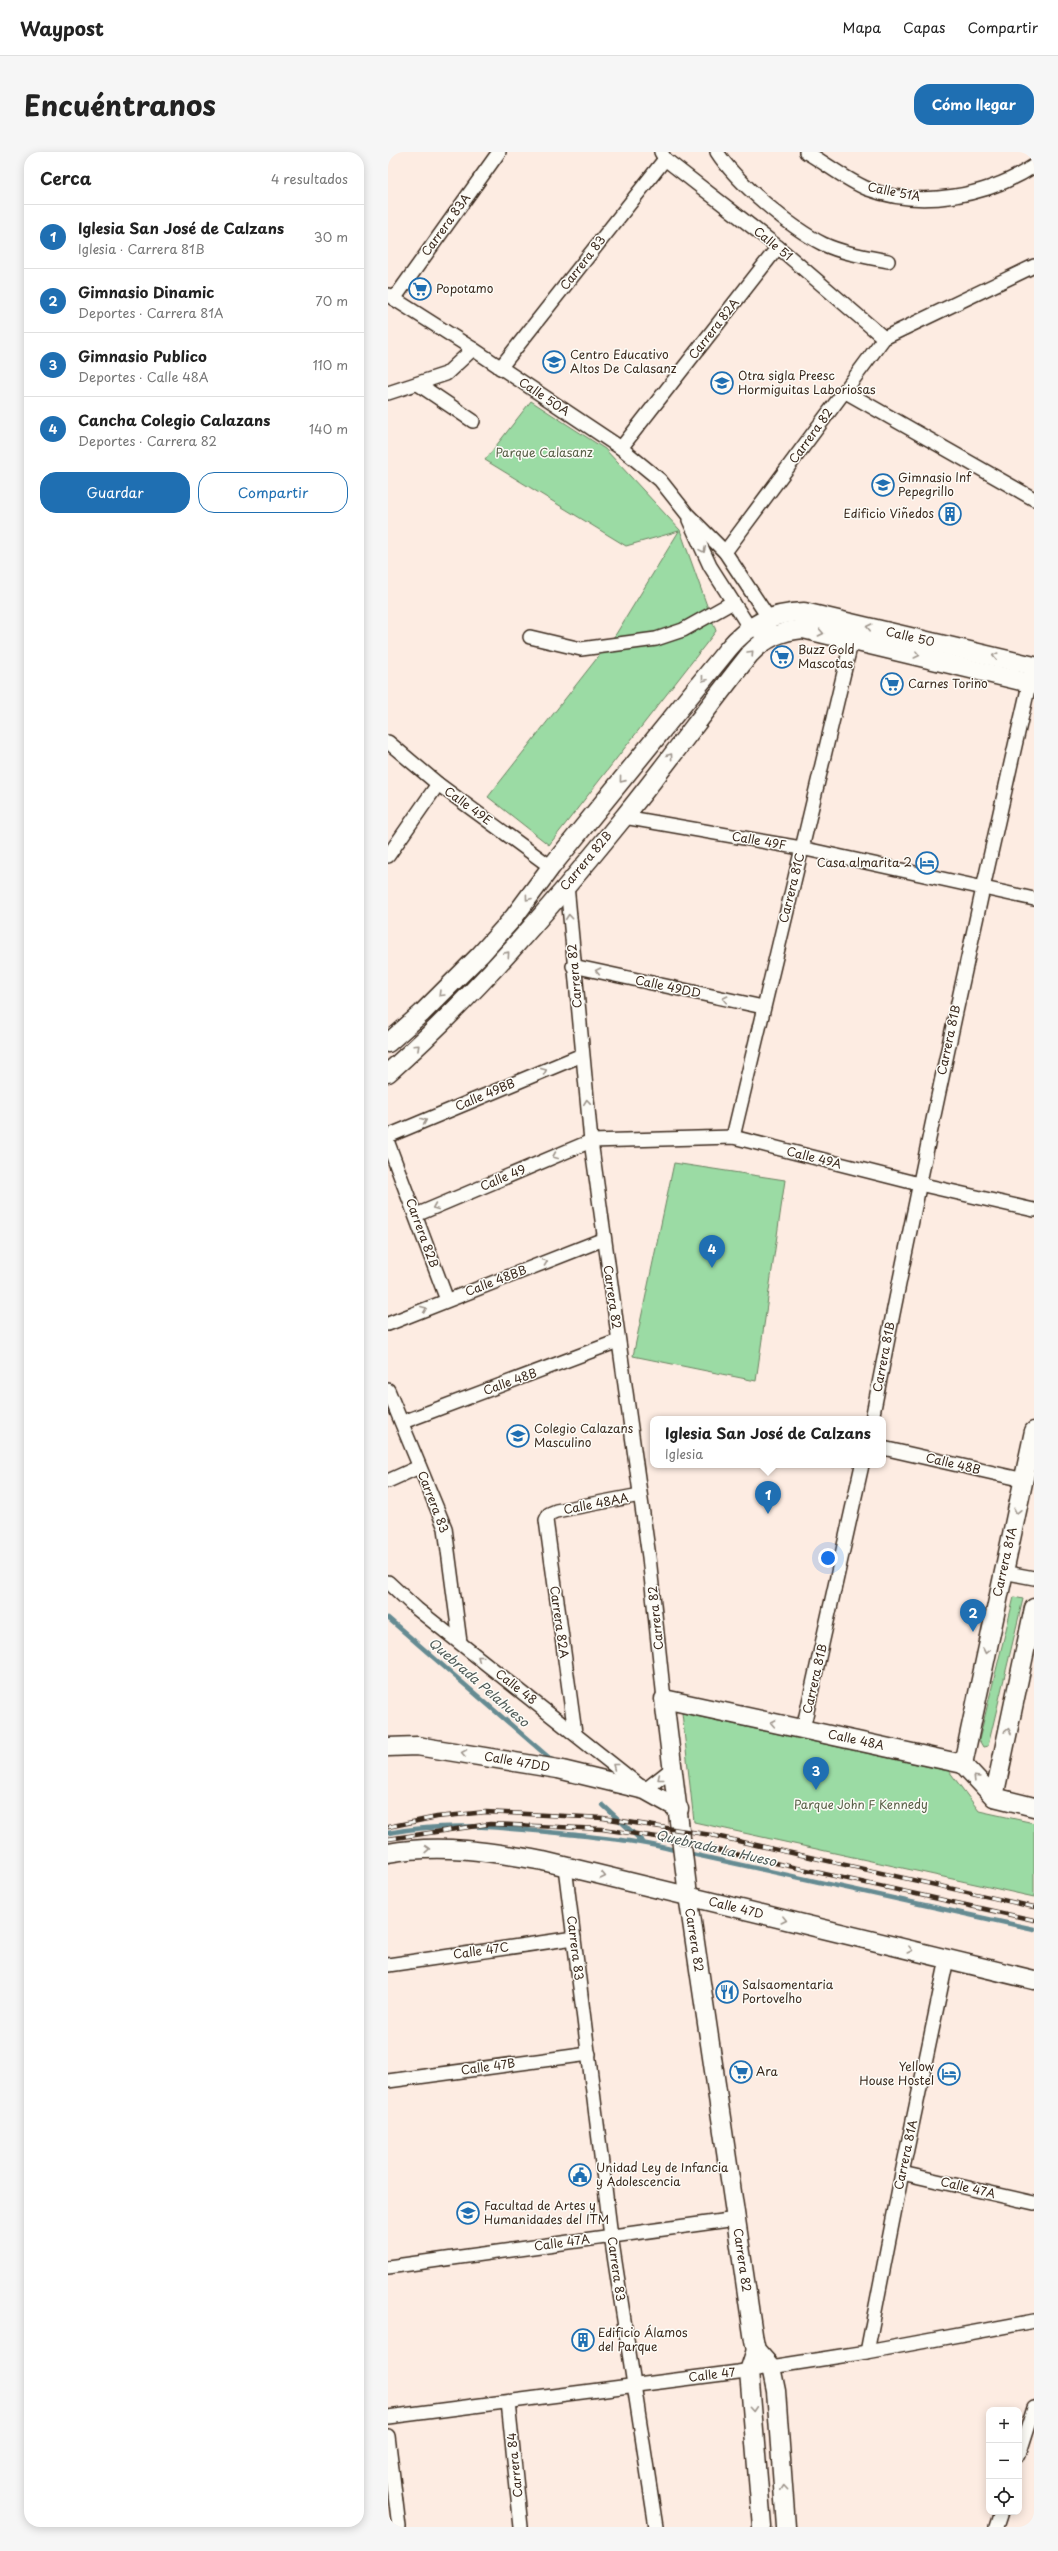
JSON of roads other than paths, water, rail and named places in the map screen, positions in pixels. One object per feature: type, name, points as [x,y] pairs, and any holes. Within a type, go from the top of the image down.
[{"type":"street","name":"Carrera 83A","points":[[391,297],[499,152]]},
{"type":"street","points":[[717,152],[725,164],[770,208],[823,244],[888,261]]},
{"type":"street","name":"Calle 51A","points":[[806,152],[848,180],[870,190],[922,199],[970,193],[1004,183],[1034,166]]},
{"type":"street","name":"Calle 51","points":[[663,155],[778,247],[884,338]]},
{"type":"street","name":"Carrera 83","points":[[500,368],[663,155]]},
{"type":"street","name":"Carrera 82A","points":[[621,448],[778,247]]},
{"type":"street","name":"Carrera 82","points":[[725,552],[884,338],[1033,268]]},
{"type":"street","name":"Calle 50A","points":[[391,297],[473,349],[621,448],[660,480],[687,514],[725,552],[768,617]]},
{"type":"street","points":[[388,393],[446,374],[473,349]]},
{"type":"street","points":[[418,384],[473,421]]},
{"type":"street","points":[[844,391],[1034,500]]},
{"type":"street","name":"Calle 50A","points":[[687,514],[710,566],[749,627]]},
{"type":"street","points":[[530,637],[582,649],[656,639],[683,630],[733,602]]},
{"type":"street","name":"Carrera 82B","points":[[388,1043],[422,1013],[480,955],[514,917],[551,867],[728,649],[749,627],[768,617],[786,612]]},
{"type":"street","name":"Calle 50","points":[[786,612],[804,612],[1033,672]]},
{"type":"street","points":[[768,617],[770,637]]},
{"type":"street","points":[[749,627],[770,637]]},
{"type":"street","name":"Calle 50","points":[[790,630],[803,629],[1033,672]]},
{"type":"street","name":"Carrera 82B","points":[[388,1073],[453,1013],[567,885],[624,816],[750,654],[770,637],[790,630]]},
{"type":"street","name":"Carrera 81C","points":[[733,1137],[852,639]]},
{"type":"street","name":"Carrera 81B","points":[[873,1416],[918,1184],[982,888],[1033,672]]},
{"type":"street","name":"Calle 49E","points":[[388,742],[438,784],[551,867]]},
{"type":"street","points":[[388,856],[438,784]]},
{"type":"street","name":"Calle 49F","points":[[624,816],[802,848],[1034,900]]},
{"type":"street","name":"Carrera 82","points":[[567,885],[573,966],[591,1141],[640,1495],[664,1699],[674,1767],[684,1864],[756,2350],[749,2371],[762,2527]]},
{"type":"street","name":"Calle 49DD","points":[[573,966],[763,1007]]},
{"type":"street","name":"Calle 49BB","points":[[388,1136],[582,1055]]},
{"type":"street","name":"Calle 49A","points":[[591,1141],[733,1137],[918,1184],[1034,1210]]},
{"type":"street","name":"Calle 49","points":[[416,1215],[591,1141]]},
{"type":"street","name":"Carrera 82B","points":[[388,1143],[447,1300]]},
{"type":"street","name":"Calle 48BB","points":[[388,1324],[604,1239]]},
{"type":"street","name":"Calle 48B","points":[[403,1422],[618,1341]]},
{"type":"street","name":"Carrera 83","points":[[388,1390],[403,1422],[419,1467],[445,1528],[460,1642]]},
{"type":"street","name":"Carrera 81A","points":[[963,1764],[1034,1432]]},
{"type":"street","name":"Calle 48B","points":[[886,1449],[1024,1480]]},
{"type":"street","points":[[388,1481],[419,1467]]},
{"type":"street","name":"Carrera 81B","points":[[803,1729],[861,1468]]},
{"type":"street","name":"Calle 48AA","points":[[552,1513],[640,1495]]},
{"type":"street","name":"Carrera 82A","points":[[552,1513],[547,1517],[545,1524],[575,1733]]},
{"type":"street","points":[[1003,1572],[1034,1578]]},
{"type":"street","name":"Calle 48","points":[[388,1582],[417,1609],[646,1790]]},
{"type":"street","points":[[994,1797],[1034,1608]]},
{"type":"street","name":"Calle 48A","points":[[664,1699],[963,1764]]},
{"type":"street","name":"Calle 47DD","points":[[388,1747],[417,1746],[558,1769],[646,1790],[679,1816]]},
{"type":"street","points":[[963,1764],[994,1797],[1034,1807]]},
{"type":"street","points":[[646,1790],[674,1767]]},
{"type":"street","name":"Calle 47D","points":[[388,1853],[427,1848],[481,1851],[565,1867],[688,1895],[1034,1980]]},
{"type":"street","name":"Carrera 83","points":[[565,1867],[611,2236],[656,2527]]},
{"type":"street","name":"Calle 47C","points":[[388,1964],[574,1938]]},
{"type":"street","name":"Carrera 81A","points":[[867,2352],[902,2173],[948,1959]]},
{"type":"street","name":"Calle 47B","points":[[388,2081],[588,2054]]},
{"type":"street","name":"Calle 47A","points":[[902,2173],[1034,2203]]},
{"type":"street","name":"Calle 47A","points":[[388,2267],[736,2219]]},
{"type":"street","name":"Calle 47","points":[[388,2417],[749,2371],[867,2352],[1034,2321]]},
{"type":"street","points":[[756,2350],[771,2367],[776,2391],[786,2527]]},
{"type":"street","name":"Carrera 84","points":[[508,2402],[521,2527]]},
{"type":"street","points":[[1022,2446],[1034,2408]]},
{"type":"street","points":[[388,2436],[399,2527]]},
{"type":"street","points":[[1000,2515],[996,2527],[1004,2527]]},
{"type":"waterway","name":"Quebrada Pelahueso","points":[[388,1618],[554,1762]]},
{"type":"waterway","name":"Quebrada Pelahueso","points":[[603,1805],[643,1842]]},
{"type":"waterway","name":"Quebrada La Hueso","points":[[388,1833],[432,1827],[455,1826],[500,1828],[623,1840],[678,1851]]},
{"type":"waterway","name":"Quebrada La Hueso","points":[[687,1853],[1034,1929]]},
{"type":"railway","points":[[388,1827],[437,1817],[486,1812],[603,1818],[711,1835],[1034,1907]]},
{"type":"railway","points":[[388,1839],[490,1824],[602,1829],[657,1837],[1034,1920]]},
{"type":"place","name":"Popotamo","points":[[420,289]]},
{"type":"place","name":"Centro Educativo Altos De Calasanz","points":[[554,362]]},
{"type":"place","name":"Otra sigla Preesc Hormiguitas Laboriosas","points":[[722,383]]},
{"type":"place","name":"Gimnasio Inf Pepegrillo","points":[[883,485]]},
{"type":"place","name":"Edificio Viñedos","points":[[950,514]]},
{"type":"place","name":"Buzz Gold Mascotas","points":[[782,657]]},
{"type":"place","name":"Carnes Torino","points":[[892,684]]},
{"type":"place","name":"Casa almarita 2","points":[[927,863]]},
{"type":"place","name":"Cancha Colegio Calazans","points":[[712,1268]]},
{"type":"place","name":"Colegio Calazans Masculino","points":[[518,1436]]},
{"type":"place","name":"Iglesia San José de Calzans","points":[[768,1514]]},
{"type":"place","name":"Gimnasio Dinamic","points":[[973,1632]]},
{"type":"place","name":"Gimnasio Publico","points":[[816,1790]]},
{"type":"place","name":"Salsaomentaria Portovelho","points":[[727,1992]]},
{"type":"place","name":"Ara","points":[[741,2072]]},
{"type":"place","name":"Yellow House Hostel","points":[[949,2074]]},
{"type":"place","name":"Unidad Ley de Infancia y Adolescencia","points":[[580,2175]]},
{"type":"place","name":"Facultad de Artes y Humanidades del ITM","points":[[468,2213]]},
{"type":"place","name":"Edificio Álamos del Parque","points":[[583,2340]]},
{"type":"park label","name":"Parque Calasanz","points":[[544,453]]},
{"type":"park label","name":"Parque John F Kennedy","points":[[861,1805]]}]
